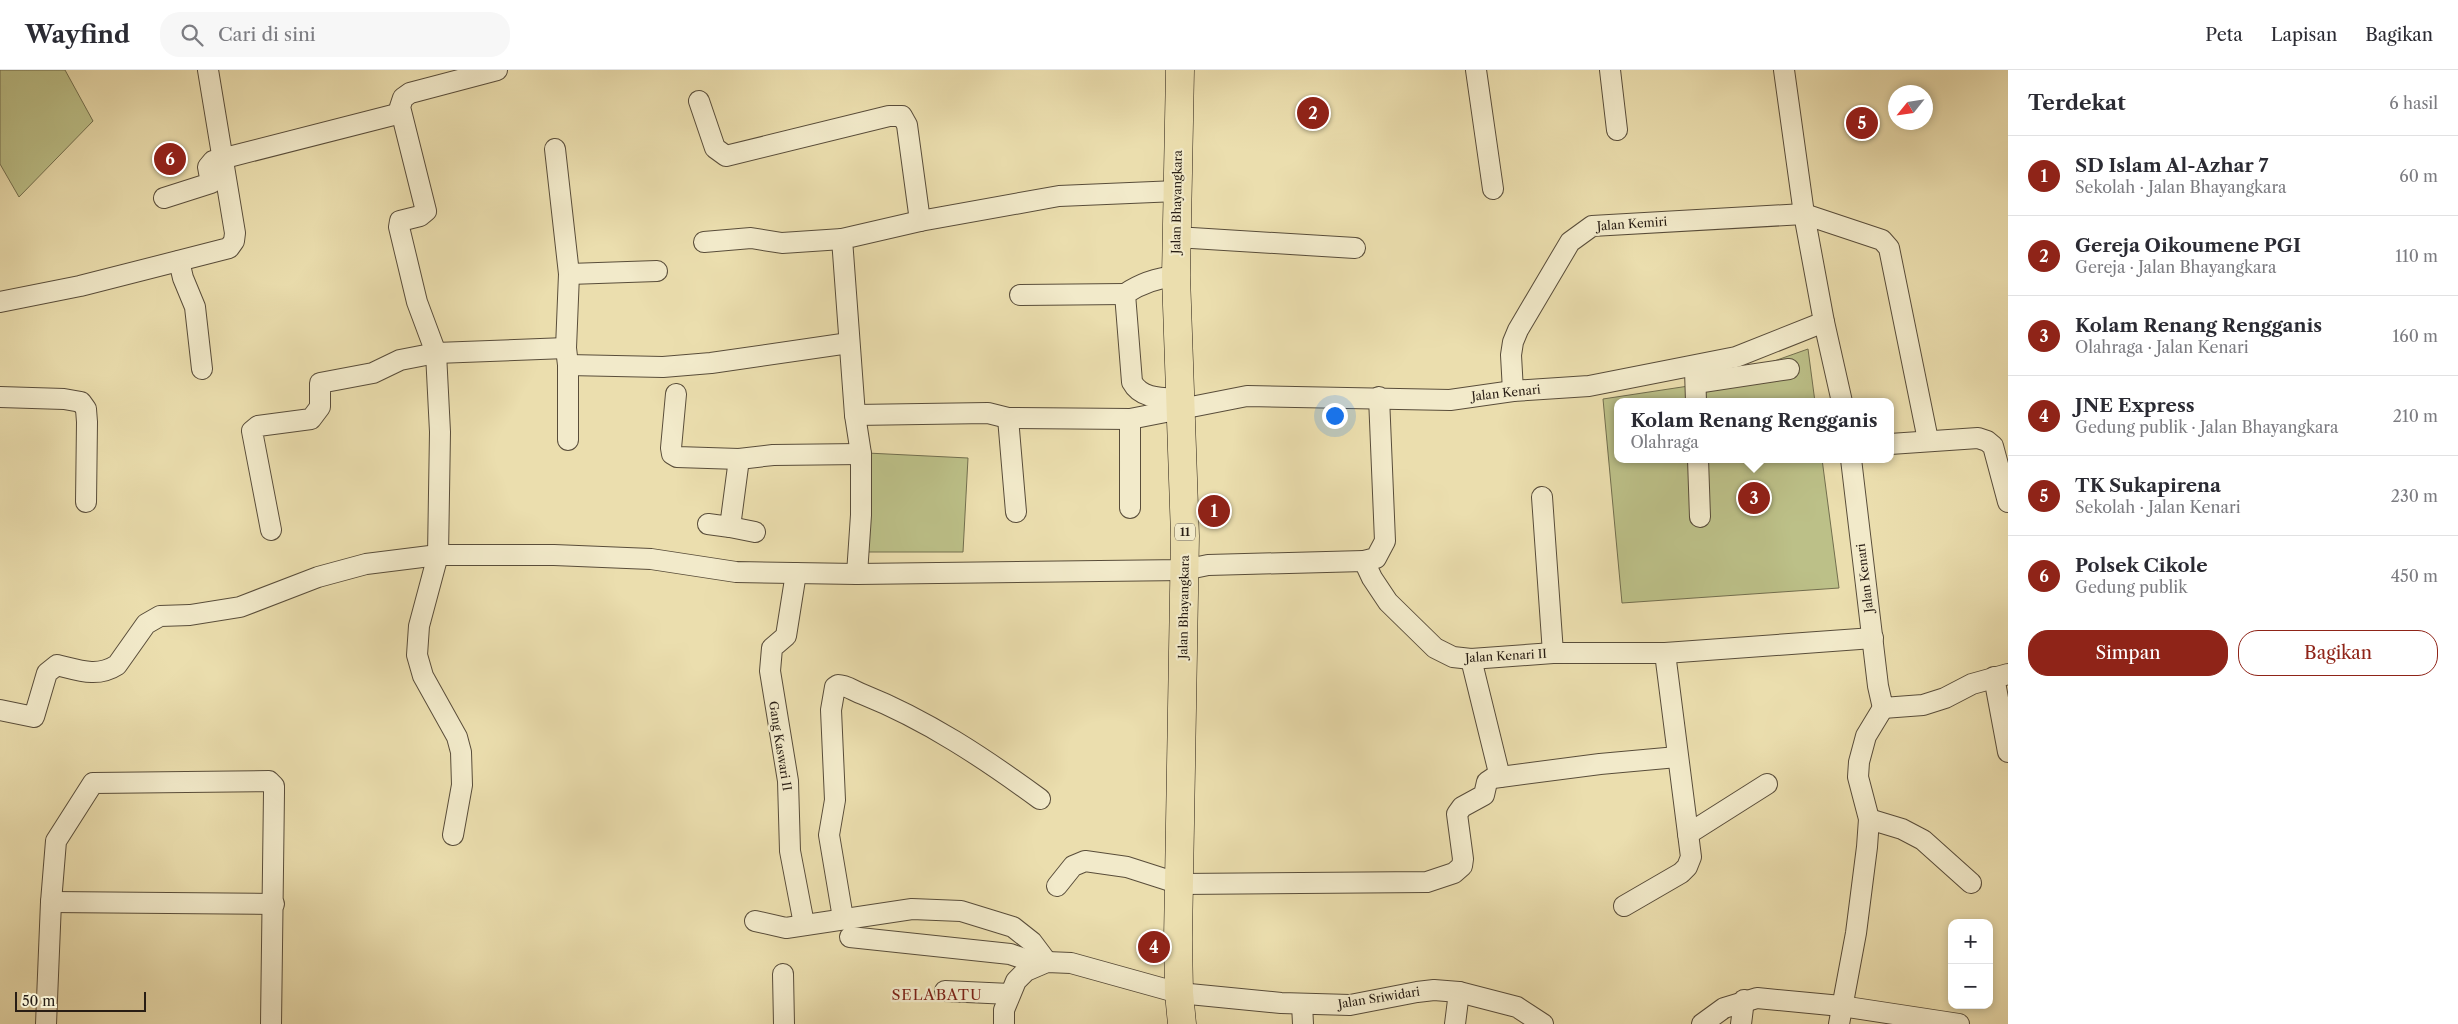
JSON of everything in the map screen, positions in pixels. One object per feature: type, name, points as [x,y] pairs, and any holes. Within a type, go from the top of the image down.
[{"type":"highway","name":"Jalan Bhayangkara","points":[[1180,70],[1176,276],[1185,536],[1179,993],[1182,1024]]},
{"type":"street","points":[[0,302],[80,286],[220,252],[229,248],[234,241],[235,233],[208,70]]},
{"type":"street","points":[[453,835],[462,785],[461,752],[457,738],[423,676],[417,655],[419,626],[438,555],[440,432],[436,353],[417,302],[398,227],[400,221],[420,216],[426,211],[400,107],[403,98],[410,93],[497,70]]},
{"type":"street","points":[[1476,70],[1493,189]]},
{"type":"street","points":[[1610,70],[1616,130]]},
{"type":"street","points":[[1784,70],[1804,214],[1824,322],[1841,398]]},
{"type":"street","points":[[699,101],[715,148],[726,156],[889,116],[902,116],[908,125],[920,221]]},
{"type":"street","points":[[164,198],[207,186],[211,180],[208,167],[212,161],[401,113]]},
{"type":"street","points":[[555,150],[568,274],[568,440]]},
{"type":"street","points":[[704,242],[751,238],[782,243],[842,239],[920,221],[1059,196],[1177,191]]},
{"type":"street","points":[[1804,214],[1882,240],[1889,248],[1928,440]]},
{"type":"street","name":"Jalan Kemiri","points":[[1513,391],[1513,342],[1563,252],[1576,236],[1582,232],[1592,226],[1804,214]]},
{"type":"street","points":[[1176,237],[1355,248]]},
{"type":"street","points":[[842,239],[855,415],[861,454],[861,515],[857,574]]},
{"type":"street","points":[[179,261],[183,278],[195,307],[202,369]]},
{"type":"street","points":[[568,274],[657,271]]},
{"type":"street","points":[[1020,295],[1125,294],[1137,286],[1159,278],[1176,276]]},
{"type":"street","points":[[1125,294],[1132,382],[1136,389],[1153,397],[1180,405]]},
{"type":"street","name":"Jalan Kenari","points":[[1180,405],[1247,396],[1379,397],[1450,400],[1513,391],[1589,386],[1696,384],[1736,357],[1824,322]]},
{"type":"street","points":[[271,530],[252,435],[253,429],[261,425],[311,419],[320,407],[318,385],[322,382],[373,373],[400,360],[436,353],[567,356],[664,367],[711,363],[849,343]]},
{"type":"street","points":[[1696,384],[1789,369]]},
{"type":"street","points":[[676,394],[672,454],[676,457],[739,459],[774,455],[861,454]]},
{"type":"street","points":[[0,397],[74,399],[81,402],[86,409],[87,422],[86,502]]},
{"type":"street","points":[[0,710],[34,717],[47,673],[57,665],[89,673],[100,673],[111,669],[117,665],[146,624],[160,616],[190,615],[240,607],[318,577],[366,564],[438,555],[554,555],[651,559],[736,572],[857,574],[1184,570],[1208,566],[1364,562],[1376,558],[1385,541],[1379,397]]},
{"type":"street","points":[[855,415],[988,413],[1008,418],[1130,418],[1180,405]]},
{"type":"street","points":[[1008,418],[1016,512]]},
{"type":"street","points":[[1130,418],[1130,508]]},
{"type":"street","points":[[1894,444],[1978,438],[1987,441],[1993,446],[2008,502]]},
{"type":"street","points":[[730,527],[739,459]]},
{"type":"street","points":[[1698,463],[1700,517]]},
{"type":"street","name":"Jalan Kenari","points":[[1851,463],[1872,638],[1883,708]]},
{"type":"street","points":[[1542,497],[1553,653]]},
{"type":"street","points":[[708,524],[755,532]]},
{"type":"street","name":"Jalan Kenari II","points":[[1364,562],[1388,602],[1435,648],[1452,657],[1471,659],[1553,653],[1665,653],[1872,638]]},
{"type":"street","name":"Gang Kaswari II","points":[[796,573],[786,636],[772,648],[770,671],[788,781],[790,851],[804,924]]},
{"type":"street","points":[[1624,906],[1674,878],[1686,867],[1691,857],[1684,790],[1677,757],[1665,653]]},
{"type":"street","points":[[1471,659],[1500,777]]},
{"type":"street","points":[[1840,1015],[1856,933],[1869,819],[1858,777],[1859,762],[1866,736],[1883,708],[1923,705],[1945,698],[1972,684],[2001,676],[2008,752]]},
{"type":"street","points":[[843,918],[829,835],[835,800],[831,705],[835,687],[838,685],[876,700],[922,722],[983,758],[1040,799]]},
{"type":"street","points":[[1057,886],[1073,866],[1085,861],[1127,867],[1180,884],[1427,882],[1460,869],[1464,863],[1457,821],[1458,811],[1482,797],[1487,782],[1493,778],[1677,757]]},
{"type":"street","points":[[46,1024],[51,902],[56,841],[94,783],[269,781],[274,786],[271,1024]]},
{"type":"street","points":[[1688,834],[1767,784]]},
{"type":"street","points":[[1869,819],[1902,829],[1923,840],[1971,884]]},
{"type":"street","points":[[51,902],[274,904]]},
{"type":"street","points":[[755,922],[779,928],[912,909],[961,911],[1013,927],[1032,942],[1043,963],[1026,971],[1016,981],[1004,1010],[1004,1024]]},
{"type":"street","name":"Jalan Sriwidari","points":[[850,937],[1010,954],[1043,963],[1071,963],[1179,993],[1302,1004],[1350,1005],[1417,992],[1434,990],[1459,992],[1517,1007],[1543,1024]]},
{"type":"street","points":[[783,974],[784,1024]]},
{"type":"street","points":[[944,991],[1010,994]]},
{"type":"street","points":[[1455,1024],[1459,992]]},
{"type":"street","points":[[1702,1024],[1724,1008],[1744,1000],[1757,998],[1840,1015],[1959,1024]]},
{"type":"street","points":[[1741,1024],[1744,1000]]},
{"type":"street","points":[[1302,1004],[1303,1024]]},
{"type":"green space","points":[[0,70],[65,70],[93,121],[19,197],[0,164]]},
{"type":"green space","points":[[1808,349],[1814,398],[1614,398],[1614,463],[1823,463],[1839,588],[1622,603],[1603,399],[1715,382]]},
{"type":"green space","points":[[867,453],[968,458],[963,552],[868,552]]},
{"type":"place","name":"Gereja Oikoumene PGI","points":[[1313,113]]},
{"type":"place","name":"TK Sukapirena","points":[[1862,123]]},
{"type":"place","name":"Polsek Cikole","points":[[170,159]]},
{"type":"place","name":"Kolam Renang Rengganis","points":[[1754,498]]},
{"type":"place","name":"SD Islam Al-Azhar 7","points":[[1214,511]]},
{"type":"place","name":"JNE Express","points":[[1154,947]]},
{"type":"district","name":"SELABATU","points":[[937,995]]}]
